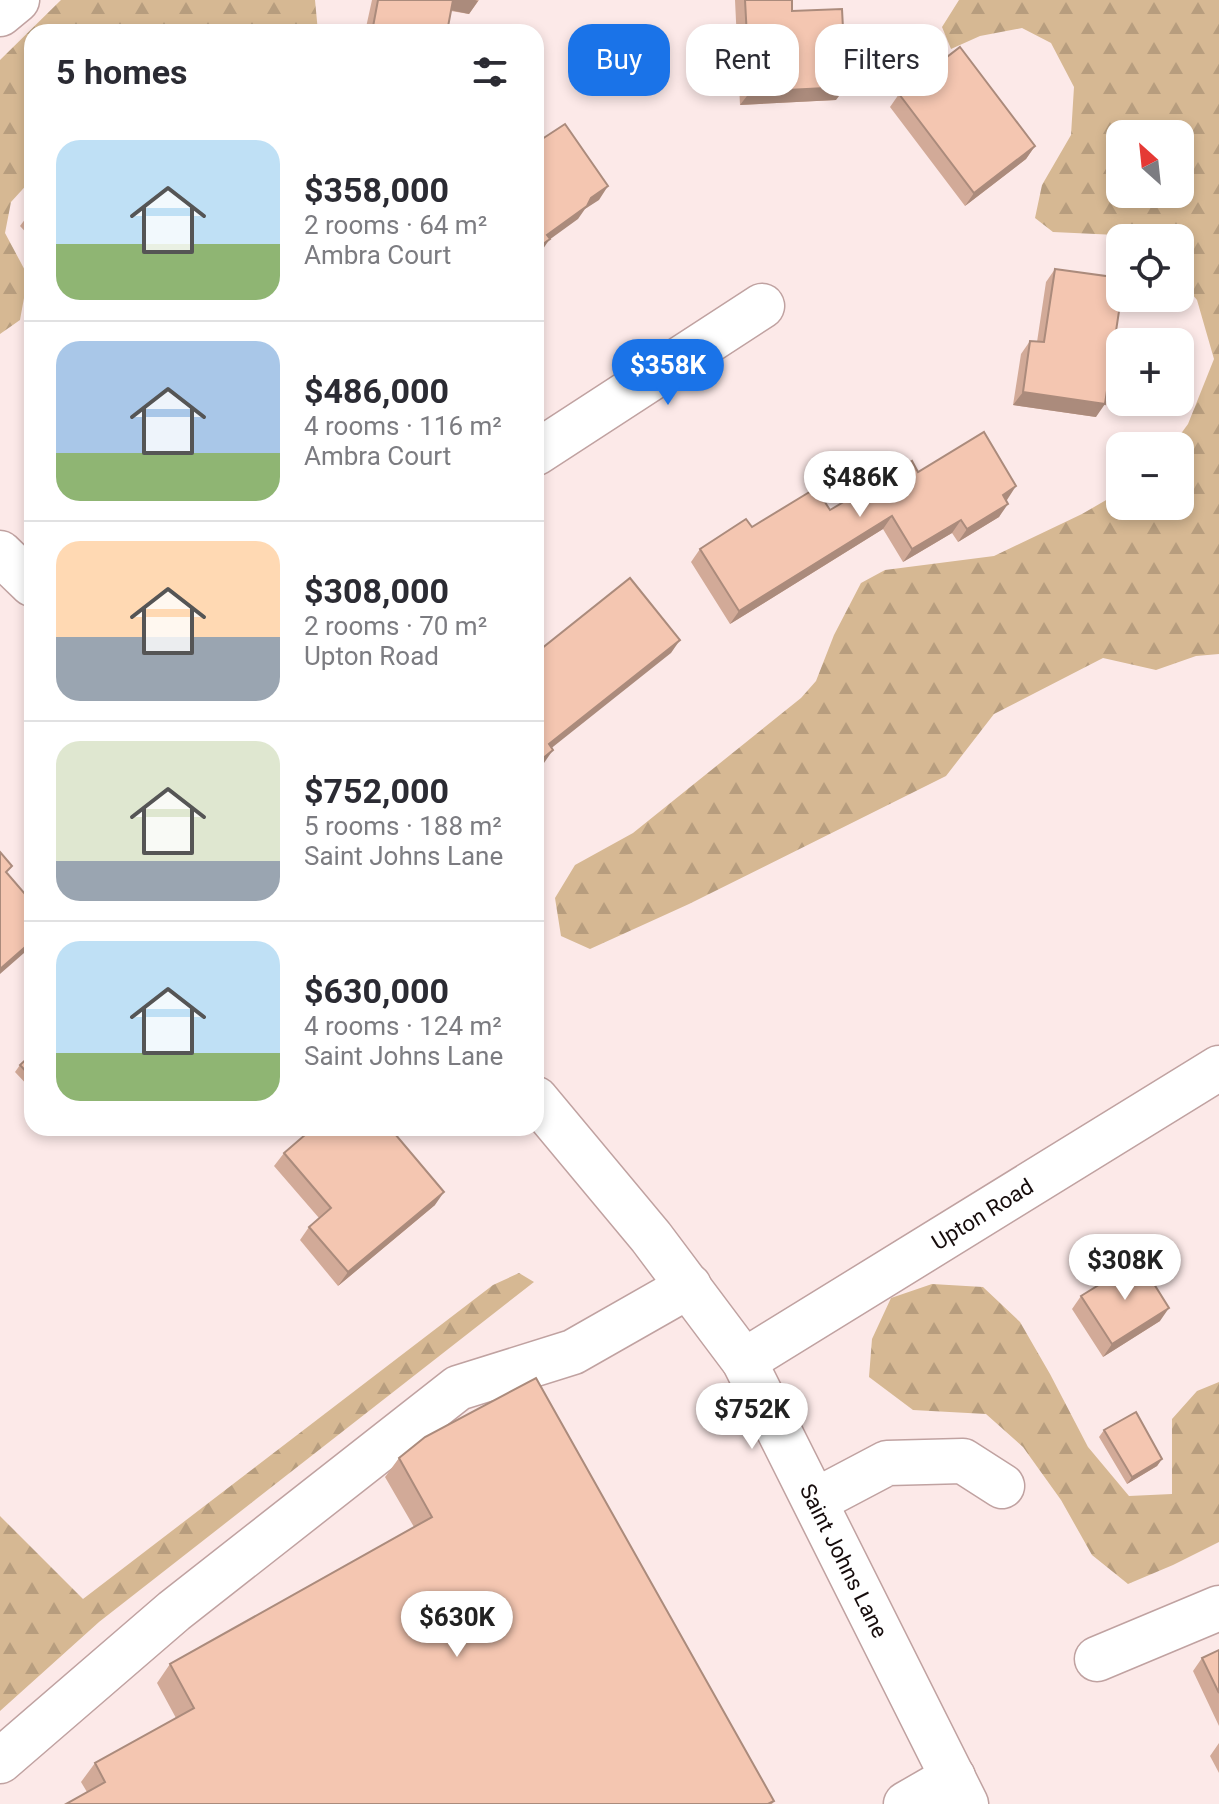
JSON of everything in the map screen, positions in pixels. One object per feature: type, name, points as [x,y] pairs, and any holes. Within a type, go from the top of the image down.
[{"type":"street","points":[[0,14],[17,0]]},
{"type":"street","points":[[544,448],[762,306]]},
{"type":"street","points":[[0,553],[24,576]]},
{"type":"street","name":"Upton Road","points":[[744,1361],[1219,1068]]},
{"type":"street","name":"Saint Johns Lane","points":[[544,1109],[651,1237],[744,1361],[959,1791]]},
{"type":"street","points":[[0,1761],[174,1611],[458,1388],[573,1352],[689,1286]]},
{"type":"street","points":[[815,1501],[887,1463],[963,1461],[1002,1486]]},
{"type":"street","points":[[1097,1659],[1219,1608]]},
{"type":"street","points":[[906,1804],[959,1791]]},
{"type":"green space","points":[[61,0],[315,0],[317,24],[37,24]]},
{"type":"green space","points":[[959,0],[1219,0],[1219,654],[1196,656],[1156,670],[1103,658],[994,714],[946,776],[689,904],[590,949],[561,936],[555,898],[575,865],[633,833],[801,698],[816,681],[834,635],[861,583],[885,570],[994,556],[1106,500],[1106,520],[1194,520],[1194,432],[1182,432],[1194,416],[1214,359],[1194,296],[1194,224],[1106,224],[1106,235],[1053,232],[1035,218],[1042,185],[1071,135],[1074,87],[1051,43],[1022,28],[980,36],[951,49],[948,24],[944,24]]},
{"type":"green space","points":[[24,36],[24,188],[11,202],[5,233],[24,269],[24,298],[20,320],[0,334],[0,60]]},
{"type":"green space","points":[[519,1273],[534,1282],[99,1622],[0,1711],[0,1516],[83,1599],[493,1285]]},
{"type":"green space","points":[[932,1284],[983,1287],[1020,1322],[1088,1447],[1129,1496],[1172,1494],[1172,1419],[1197,1391],[1219,1382],[1219,1542],[1128,1584],[1092,1555],[1061,1500],[1023,1447],[986,1414],[913,1410],[869,1377],[872,1339],[891,1298]]},
{"type":"building","points":[[378,0],[453,0],[448,24],[374,24]]},
{"type":"building","points":[[745,0],[792,0],[792,11],[842,9],[843,24],[815,24],[815,89],[799,89],[799,24],[746,24]]},
{"type":"building","points":[[960,47],[1035,146],[974,193],[901,96],[948,96],[948,56]]},
{"type":"building","points":[[565,124],[608,186],[591,198],[587,206],[547,235],[550,239],[544,243],[544,138]]},
{"type":"building","points":[[1055,269],[1106,276],[1106,312],[1119,312],[1116,328],[1106,328],[1105,404],[1023,392],[1030,341],[1044,342]]},
{"type":"building","points":[[984,432],[1016,486],[1003,495],[1008,504],[967,529],[961,520],[912,549],[892,516],[739,611],[700,549],[746,519],[752,527],[816,488],[830,510],[912,461],[918,472]]},
{"type":"building","points":[[630,578],[680,640],[549,744],[553,750],[544,757],[544,647]]},
{"type":"building","points":[[0,852],[12,866],[6,872],[24,893],[24,948],[0,969]]},
{"type":"building","points":[[304,1136],[397,1136],[444,1192],[348,1272],[309,1227],[331,1208],[284,1153]]},
{"type":"building","points":[[1139,1260],[1169,1308],[1112,1344],[1081,1296]]},
{"type":"building","points":[[536,1378],[774,1801],[768,1804],[66,1804],[105,1782],[95,1763],[194,1708],[170,1664],[432,1517],[399,1458],[425,1437]]},
{"type":"building","points":[[1136,1412],[1162,1459],[1132,1477],[1104,1430]]},
{"type":"building","points":[[1219,1650],[1219,1693],[1202,1658]]}]
